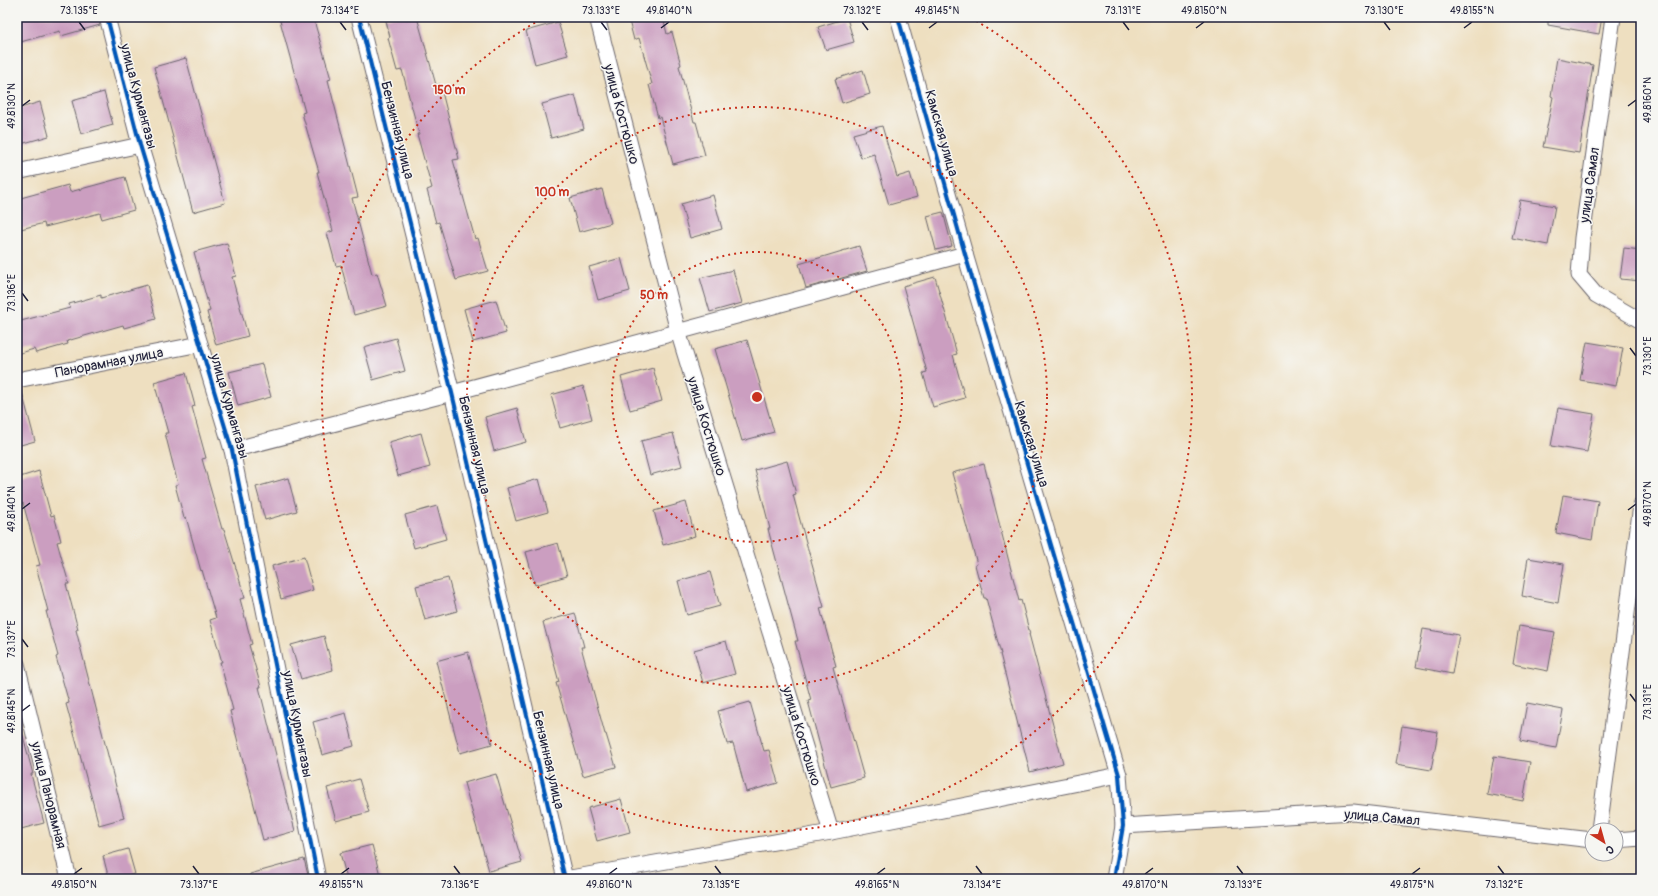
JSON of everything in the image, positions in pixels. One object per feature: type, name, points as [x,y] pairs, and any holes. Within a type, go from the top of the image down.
[{"type":"street","name":"улица Курмангазы","points":[[107,17],[140,145],[232,450],[318,879]]},
{"type":"street","name":"Бензинная улица","points":[[359,17],[452,393],[565,879]]},
{"type":"street","name":"улица Костюшко","points":[[597,17],[678,331],[831,832]]},
{"type":"street","name":"Камская улица","points":[[898,17],[965,254],[1119,775],[1123,826],[1114,879]]},
{"type":"street","name":"улица Самал","points":[[1613,17],[1582,238],[1579,275],[1596,295],[1641,321]]},
{"type":"street","points":[[17,172],[140,145]]},
{"type":"street","points":[[232,450],[452,393],[965,254]]},
{"type":"street","name":"Панорамная улица","points":[[17,380],[200,344]]},
{"type":"street","points":[[1600,822],[1641,505]]},
{"type":"street","name":"улица Панорамная","points":[[17,664],[70,879]]},
{"type":"street","points":[[565,879],[831,832],[1119,775]]},
{"type":"street","name":"улица Самал","points":[[1123,826],[1353,812],[1584,839]]},
{"type":"street","points":[[1624,839],[1641,838]]},
{"type":"building","points":[[17,17],[98,17],[100,25],[61,36],[60,31],[17,43]]},
{"type":"building","points":[[279,17],[313,17],[331,79],[328,80],[358,197],[352,198],[372,274],[377,273],[387,306],[354,315],[341,265],[336,266],[327,233],[333,231],[317,172],[319,172],[302,113],[305,112]]},
{"type":"building","points":[[385,17],[417,17],[436,85],[440,84],[459,159],[453,160],[475,239],[478,238],[488,271],[456,280],[439,222],[436,223],[427,190],[432,188],[417,134],[419,134],[402,70],[397,71],[388,38],[390,37]]},
{"type":"building","points":[[628,17],[663,17],[667,34],[672,32],[681,65],[679,66],[694,122],[696,122],[705,155],[673,164],[660,117],[658,118],[649,85],[652,84],[639,38],[634,40]]},
{"type":"building","points":[[1548,17],[1602,17],[1599,34],[1548,25]]},
{"type":"building","points":[[847,18],[854,42],[826,50],[818,27]]},
{"type":"building","points":[[558,22],[568,55],[535,64],[526,31]]},
{"type":"building","points":[[186,58],[225,203],[193,212],[154,67]]},
{"type":"building","points":[[1557,58],[1593,65],[1579,153],[1543,147],[1553,97],[1551,96]]},
{"type":"building","points":[[863,70],[870,94],[842,103],[835,79]]},
{"type":"building","points":[[104,92],[113,125],[81,134],[72,101]]},
{"type":"building","points":[[575,95],[584,129],[551,138],[542,104]]},
{"type":"building","points":[[40,102],[49,136],[17,145],[17,109]]},
{"type":"building","points":[[882,126],[897,177],[910,173],[917,197],[889,205],[874,154],[861,158],[853,134]]},
{"type":"building","points":[[125,177],[134,210],[102,219],[100,213],[45,227],[44,223],[17,230],[17,199],[68,185],[70,192]]},
{"type":"building","points":[[602,189],[611,223],[579,232],[570,198]]},
{"type":"building","points":[[713,195],[722,229],[690,238],[681,204]]},
{"type":"building","points":[[1520,200],[1555,206],[1548,245],[1512,238]]},
{"type":"building","points":[[943,212],[952,246],[936,250],[927,216]]},
{"type":"building","points":[[227,243],[236,276],[232,277],[248,336],[216,345],[207,312],[210,311],[194,252]]},
{"type":"building","points":[[859,246],[867,271],[806,288],[799,264]]},
{"type":"building","points":[[1624,248],[1641,250],[1641,281],[1620,279]]},
{"type":"building","points":[[621,258],[630,291],[598,300],[589,267]]},
{"type":"building","points":[[733,270],[742,303],[710,312],[700,278]]},
{"type":"building","points":[[935,277],[957,354],[953,355],[965,398],[933,407],[923,373],[927,372],[903,286]]},
{"type":"building","points":[[147,285],[156,319],[124,328],[123,325],[67,341],[68,344],[36,353],[34,349],[17,354],[17,322],[70,308],[69,304],[101,295],[101,298]]},
{"type":"building","points":[[496,300],[506,333],[473,342],[464,309]]},
{"type":"building","points":[[396,338],[405,371],[373,380],[364,347]]},
{"type":"building","points":[[747,340],[774,432],[742,441],[715,349]]},
{"type":"building","points":[[1587,342],[1623,348],[1616,386],[1580,380]]},
{"type":"building","points":[[262,364],[271,397],[238,406],[229,372]]},
{"type":"building","points":[[653,368],[662,401],[630,410],[621,377]]},
{"type":"building","points":[[186,373],[195,406],[192,407],[206,458],[202,459],[222,529],[224,529],[245,598],[240,599],[252,644],[249,645],[261,687],[259,687],[295,831],[263,840],[230,711],[233,710],[220,662],[222,662],[210,620],[216,618],[175,485],[178,484],[165,433],[168,433],[154,382]]},
{"type":"building","points":[[583,386],[592,419],[560,428],[551,395]]},
{"type":"building","points":[[22,392],[35,441],[17,446],[17,393]]},
{"type":"building","points":[[517,408],[526,442],[494,451],[485,417]]},
{"type":"building","points":[[1558,408],[1594,414],[1587,452],[1551,446]]},
{"type":"building","points":[[421,433],[430,467],[398,476],[389,442]]},
{"type":"building","points":[[673,433],[682,466],[650,475],[641,441]]},
{"type":"building","points":[[787,461],[796,494],[793,495],[824,607],[820,608],[836,666],[833,667],[864,778],[831,787],[808,701],[811,700],[795,641],[798,641],[768,529],[770,529],[755,470]]},
{"type":"building","points":[[984,464],[1063,763],[1030,772],[1001,654],[986,598],[984,598],[975,565],[977,564],[952,473]]},
{"type":"building","points":[[39,471],[51,516],[54,515],[61,541],[57,542],[69,584],[66,584],[78,629],[76,630],[124,818],[99,825],[66,704],[69,703],[56,657],[58,656],[36,566],[40,565],[23,503],[21,504],[17,490],[17,478]]},
{"type":"building","points":[[288,478],[297,511],[265,520],[256,487]]},
{"type":"building","points":[[539,479],[548,512],[516,521],[507,488]]},
{"type":"building","points":[[1563,495],[1598,501],[1592,540],[1556,533]]},
{"type":"building","points":[[686,502],[695,536],[663,545],[654,511]]},
{"type":"building","points":[[437,506],[446,539],[414,548],[405,515]]},
{"type":"building","points":[[558,543],[567,576],[535,585],[526,552]]},
{"type":"building","points":[[304,557],[313,590],[281,599],[272,566]]},
{"type":"building","points":[[1528,558],[1564,564],[1558,603],[1522,596]]},
{"type":"building","points":[[710,572],[720,606],[687,615],[678,581]]},
{"type":"building","points":[[448,578],[457,611],[425,620],[416,586]]},
{"type":"building","points":[[575,613],[584,647],[581,647],[605,734],[616,767],[583,776],[556,683],[559,682],[543,622]]},
{"type":"building","points":[[1519,626],[1555,632],[1548,671],[1513,664]]},
{"type":"building","points":[[1423,629],[1459,635],[1452,674],[1416,667]]},
{"type":"building","points":[[324,636],[333,670],[301,679],[291,645]]},
{"type":"building","points":[[726,641],[735,674],[703,683],[694,650]]},
{"type":"building","points":[[468,652],[492,744],[460,753],[436,661]]},
{"type":"building","points":[[750,702],[764,751],[769,750],[778,783],[746,792],[733,743],[727,744],[718,711]]},
{"type":"building","points":[[1527,703],[1563,710],[1556,748],[1520,741]]},
{"type":"building","points":[[346,713],[354,746],[322,755],[313,722]]},
{"type":"building","points":[[1402,726],[1438,732],[1431,770],[1396,764]]},
{"type":"building","points":[[22,732],[44,823],[17,830],[17,733]]},
{"type":"building","points":[[1494,756],[1530,762],[1523,801],[1487,794]]},
{"type":"building","points":[[496,774],[522,862],[489,871],[464,783]]},
{"type":"building","points":[[359,779],[369,812],[336,821],[327,788]]},
{"type":"building","points":[[621,799],[630,832],[597,841],[588,808]]},
{"type":"building","points":[[372,845],[381,879],[347,879],[340,853]]},
{"type":"building","points":[[128,849],[135,874],[117,879],[109,879],[103,856]]},
{"type":"building","points":[[304,859],[309,879],[250,879],[250,874]]},
{"type":"cycle path","points":[[107,17],[140,145],[232,450],[318,879]]},
{"type":"cycle path","points":[[359,17],[452,393],[565,879]]},
{"type":"cycle path","points":[[898,17],[965,254],[1119,775],[1123,826],[1114,879]]}]
